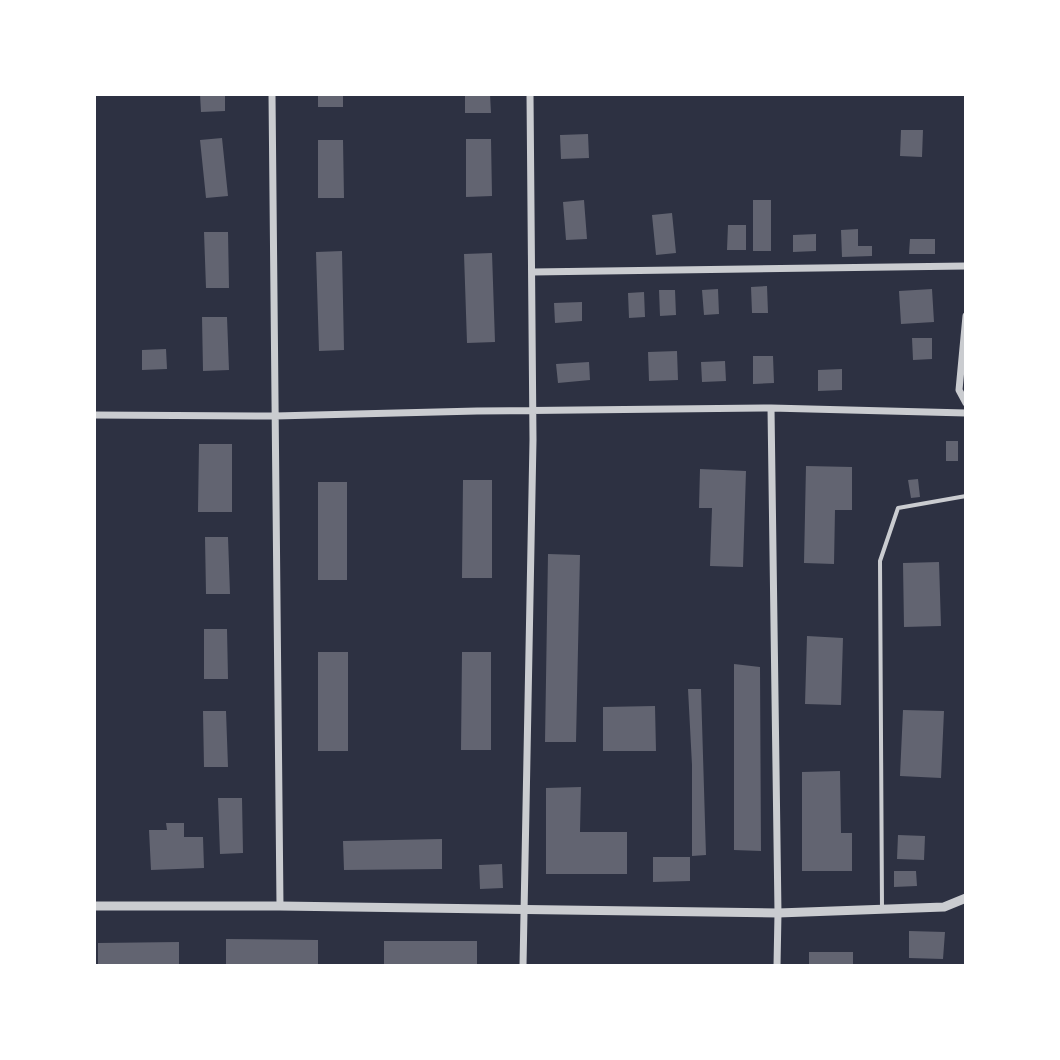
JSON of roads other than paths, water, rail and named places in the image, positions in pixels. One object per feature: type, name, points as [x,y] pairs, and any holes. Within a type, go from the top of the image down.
[{"type":"street","points":[[272,94],[280,906]]},
{"type":"street","points":[[523,966],[533,410],[530,94]]},
{"type":"street","points":[[532,272],[966,266]]},
{"type":"street","points":[[966,316],[959,390],[966,403]]},
{"type":"street","points":[[94,415],[275,416],[771,408],[966,413]]},
{"type":"street","points":[[771,408],[777,966]]},
{"type":"street","points":[[94,906],[778,913],[944,907],[966,898]]},
{"type":"lane","points":[[882,909],[880,561],[898,508],[966,496]]}]
